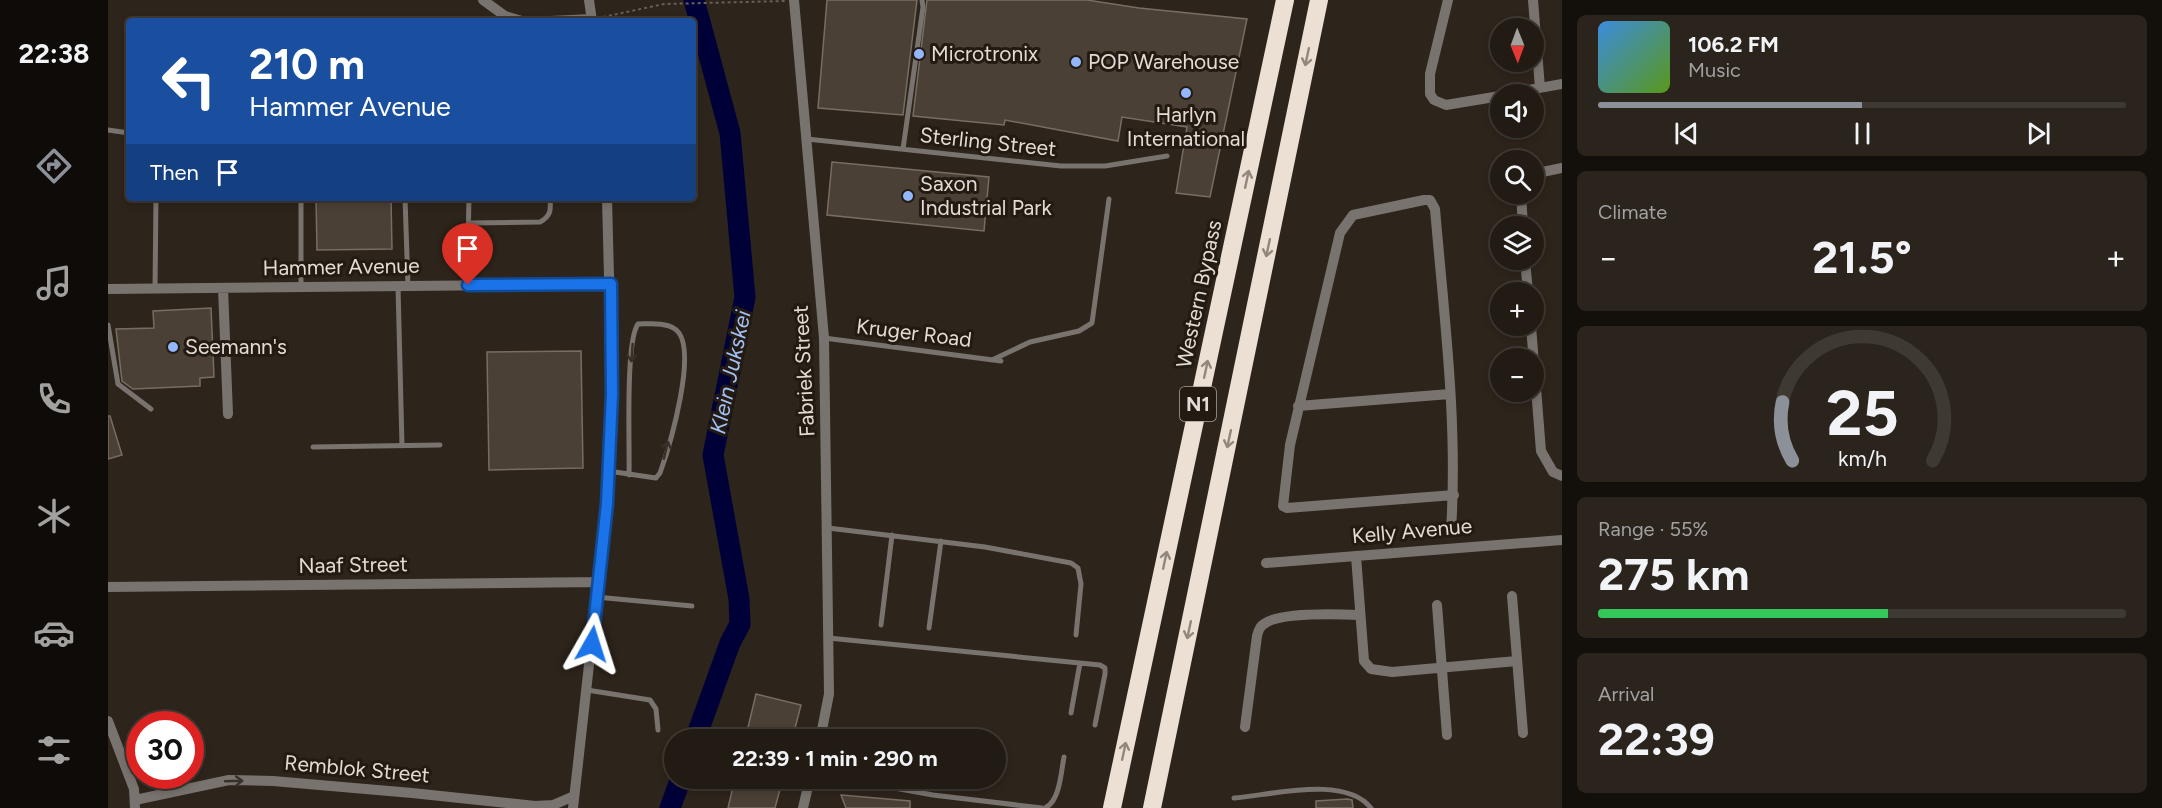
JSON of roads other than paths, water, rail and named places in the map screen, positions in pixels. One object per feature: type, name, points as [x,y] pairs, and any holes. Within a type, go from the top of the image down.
[{"type":"highway","name":"Western Bypass","points":[[1112,808],[1285,0]]},
{"type":"highway","name":"N1","points":[[1152,808],[1319,0]]},
{"type":"street","points":[[483,0],[505,16],[512,18]]},
{"type":"street","points":[[589,0],[591,18]]},
{"type":"street","name":"Fabriek Street","points":[[794,0],[824,338],[829,694],[821,729]]},
{"type":"street","points":[[1448,0],[1430,74],[1429,90],[1434,100],[1453,105],[1490,98]]},
{"type":"street","points":[[1533,0],[1540,84]]},
{"type":"street","points":[[1544,87],[1562,84]]},
{"type":"street","points":[[1544,172],[1562,168]]},
{"type":"street","points":[[1451,538],[1454,495],[1450,394],[1435,209],[1430,200],[1424,200],[1360,212],[1347,220],[1340,233],[1298,406],[1282,503],[1285,507],[1454,495]]},
{"type":"street","points":[[573,808],[608,471],[612,395],[607,201]]},
{"type":"street","name":"Hammer Avenue","points":[[108,289],[611,284]]},
{"type":"street","points":[[223,288],[228,414]]},
{"type":"street","points":[[1532,336],[1541,451],[1553,472],[1562,476]]},
{"type":"street","points":[[1298,406],[1450,394]]},
{"type":"street","name":"Kelly Avenue","points":[[1266,563],[1356,556],[1451,538],[1562,540]]},
{"type":"street","points":[[1356,556],[1364,661],[1371,669],[1392,672],[1517,661]]},
{"type":"street","name":"Naaf Street","points":[[108,587],[598,582]]},
{"type":"street","points":[[1512,596],[1523,733]]},
{"type":"street","points":[[1437,605],[1447,735]]},
{"type":"street","points":[[1245,727],[1257,636],[1262,624],[1288,618],[1360,615]]},
{"type":"street","points":[[108,721],[134,789],[135,804]]},
{"type":"street","name":"Remblok Street","points":[[135,804],[229,780],[273,781],[535,806],[554,805],[574,796]]},
{"type":"street","points":[[803,808],[807,789]]},
{"type":"lane","points":[[903,149],[923,7],[922,0]]},
{"type":"lane","points":[[108,130],[126,133]]},
{"type":"lane","name":"Sterling Street","points":[[805,139],[1070,166],[1105,166],[1167,156]]},
{"type":"lane","points":[[992,360],[1030,342],[1079,331],[1092,323],[1109,199]]},
{"type":"lane","points":[[154,289],[156,201]]},
{"type":"lane","points":[[301,201],[302,287]]},
{"type":"lane","points":[[402,446],[399,315],[403,286],[405,201]]},
{"type":"lane","points":[[468,285],[469,201]]},
{"type":"lane","points":[[469,223],[540,222],[547,218],[550,201]]},
{"type":"lane","points":[[608,471],[629,475],[647,478],[658,476],[686,368],[684,345],[677,330],[665,324],[638,324],[634,329],[631,359],[629,475]]},
{"type":"lane","points":[[108,325],[118,384],[151,409]]},
{"type":"lane","name":"Kruger Road","points":[[824,338],[1001,361]]},
{"type":"lane","points":[[314,447],[440,445]]},
{"type":"lane","points":[[828,528],[941,541],[1062,560],[1078,568],[1081,592],[1076,635]]},
{"type":"lane","points":[[880,625],[892,535]]},
{"type":"lane","points":[[929,628],[941,541]]},
{"type":"lane","points":[[596,597],[692,606]]},
{"type":"lane","points":[[828,638],[1100,665],[1105,668],[1095,725]]},
{"type":"lane","points":[[1071,713],[1080,663]]},
{"type":"lane","points":[[587,690],[650,700],[656,709],[658,730]]},
{"type":"lane","points":[[900,789],[1044,808],[1051,805],[1055,798],[1064,757]]},
{"type":"lane","points":[[1234,798],[1327,789],[1345,790],[1365,800],[1371,808]]},
{"type":"waterway","name":"Klein Jukskei","points":[[694,0],[730,133],[745,297],[713,455],[739,599],[740,624],[730,643],[699,729]]},
{"type":"waterway","name":"Klein Jukskei","points":[[670,808],[677,789]]},
{"type":"place","name":"Microtronix","points":[[919,54]]},
{"type":"place","name":"POP Warehouse","points":[[1076,62]]},
{"type":"place","name":"Harlyn International","points":[[1186,93]]},
{"type":"place","name":"Saxon Industrial Park","points":[[908,196]]},
{"type":"place","name":"Seemann's","points":[[173,347]]}]
